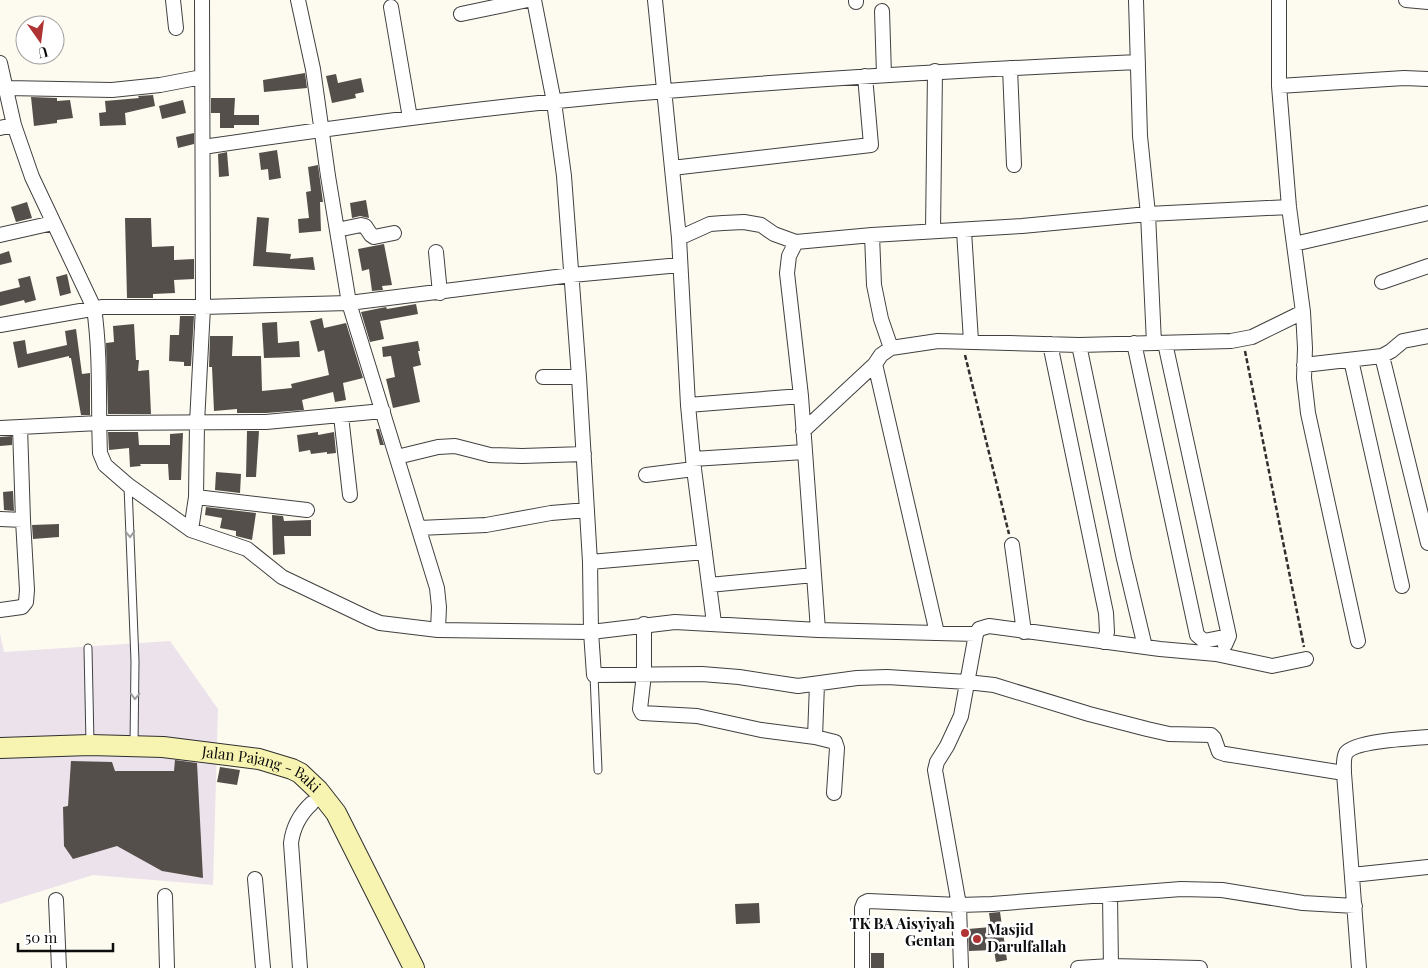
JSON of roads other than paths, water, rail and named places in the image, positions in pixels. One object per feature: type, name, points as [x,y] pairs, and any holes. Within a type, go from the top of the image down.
[{"type":"main road","name":"Jalan Pajang - Baki","points":[[0,748],[90,745],[163,747],[259,759],[277,763],[300,773],[315,797],[336,813],[414,968]]},
{"type":"street","points":[[174,0],[176,28]]},
{"type":"street","points":[[191,530],[196,497],[197,423],[203,307],[202,0]]},
{"type":"street","points":[[298,0],[314,69],[349,303],[437,588],[438,630]]},
{"type":"street","points":[[461,14],[528,0]]},
{"type":"street","points":[[534,0],[554,102],[564,176],[580,377],[594,675],[702,674],[739,677],[798,686],[857,678],[967,682],[994,685],[1089,714],[1147,729],[1169,734],[1211,735],[1219,752],[1225,754],[1344,773]]},
{"type":"street","points":[[655,0],[679,238],[688,405],[714,623]]},
{"type":"street","points":[[1136,0],[1140,136],[1160,343],[1229,636],[1220,654]]},
{"type":"street","points":[[1279,0],[1279,86],[1289,207],[1303,312],[1304,365],[1308,412],[1358,641]]},
{"type":"street","points":[[1406,0],[1428,2]]},
{"type":"street","points":[[391,7],[410,118]]},
{"type":"street","points":[[882,11],[884,75]]},
{"type":"street","points":[[203,148],[410,118],[665,91],[935,71],[1138,62]]},
{"type":"street","points":[[0,63],[9,87],[14,125],[32,177],[53,224],[98,307],[100,453],[105,465],[128,485],[191,530],[247,549],[282,577],[380,623],[438,630],[591,632],[644,624],[675,622],[818,630],[976,634]]},
{"type":"street","points":[[1010,68],[1014,165]]},
{"type":"street","points":[[933,232],[935,71]]},
{"type":"street","points":[[672,168],[871,145],[864,76]]},
{"type":"street","points":[[9,87],[112,90],[160,85],[202,77]]},
{"type":"street","points":[[1279,86],[1404,78],[1428,79]]},
{"type":"street","points":[[0,128],[14,125]]},
{"type":"street","points":[[679,238],[710,224],[744,222],[761,225],[774,234],[796,242],[872,235],[964,231],[1148,214],[1289,207]]},
{"type":"street","points":[[1294,244],[1428,214]]},
{"type":"street","points":[[0,235],[53,224]]},
{"type":"street","points":[[338,230],[361,225],[365,226],[371,235],[374,236],[394,233]]},
{"type":"street","points":[[964,231],[966,341]]},
{"type":"street","points":[[872,235],[874,285],[881,319],[891,348]]},
{"type":"street","points":[[796,242],[788,256],[787,273],[801,396],[818,630]]},
{"type":"street","points":[[436,252],[440,292]]},
{"type":"street","points":[[0,325],[98,307],[203,307],[349,303],[572,275],[680,265]]},
{"type":"street","points":[[1382,282],[1428,266]]},
{"type":"street","points":[[803,431],[875,364],[881,355],[891,348],[938,341],[1079,345],[1231,341],[1252,337],[1303,312]]},
{"type":"street","points":[[1304,365],[1382,356],[1403,340],[1428,336]]},
{"type":"street","points":[[1134,343],[1197,635],[1204,641],[1229,636]]},
{"type":"street","points":[[1050,344],[1106,613],[1104,642]]},
{"type":"street","points":[[1079,345],[1124,559],[1145,647]]},
{"type":"street","points":[[1382,356],[1428,543]]},
{"type":"street","points":[[1351,360],[1402,586]]},
{"type":"street","points":[[875,364],[937,633]]},
{"type":"street","points":[[543,377],[580,377]]},
{"type":"street","points":[[688,405],[801,396]]},
{"type":"street","points":[[0,428],[99,423],[266,422],[383,411]]},
{"type":"street","points":[[341,416],[350,495]]},
{"type":"street","points":[[0,610],[22,607],[26,602],[27,568],[20,427]]},
{"type":"street","points":[[397,457],[438,447],[455,446],[490,455],[584,454]]},
{"type":"street","points":[[646,475],[694,464],[804,452]]},
{"type":"street","points":[[196,497],[307,510]]},
{"type":"street","points":[[419,528],[486,525],[551,513],[587,510]]},
{"type":"street","points":[[0,520],[24,520]]},
{"type":"street","points":[[1012,545],[1024,632]]},
{"type":"street","points":[[590,562],[705,552]]},
{"type":"street","points":[[709,585],[814,575]]},
{"type":"street","points":[[644,624],[644,674],[640,710],[642,713],[697,716],[761,730],[815,737],[837,744],[834,793]]},
{"type":"street","points":[[961,968],[959,905],[935,770],[961,716],[976,634],[979,629],[989,626],[1145,647],[1220,654],[1272,666],[1306,659]]},
{"type":"street","points":[[815,737],[817,684]]},
{"type":"street","points":[[1359,968],[1356,906],[1344,773],[1345,756],[1347,751],[1352,748],[1373,742],[1428,737]]},
{"type":"street","points":[[300,968],[291,843],[293,829],[315,797]]},
{"type":"street","points":[[1352,875],[1428,867]]},
{"type":"street","points":[[255,880],[263,968]]},
{"type":"street","points":[[862,968],[862,908],[866,902],[959,905],[1180,889],[1222,890],[1302,903],[1356,906]]},
{"type":"street","points":[[1110,894],[1111,967]]},
{"type":"street","points":[[165,896],[167,968]]},
{"type":"street","points":[[56,900],[59,968]]},
{"type":"street","points":[[1078,968],[1200,968]]},
{"type":"lane","points":[[128,485],[135,661],[134,746]]},
{"type":"lane","points":[[88,648],[90,745]]},
{"type":"lane","points":[[594,675],[598,770]]},
{"type":"place","name":"TK BA Aisyiyah Gentan","points":[[965,933]]},
{"type":"place","name":"Masjid Darulfallah","points":[[977,939]]}]
